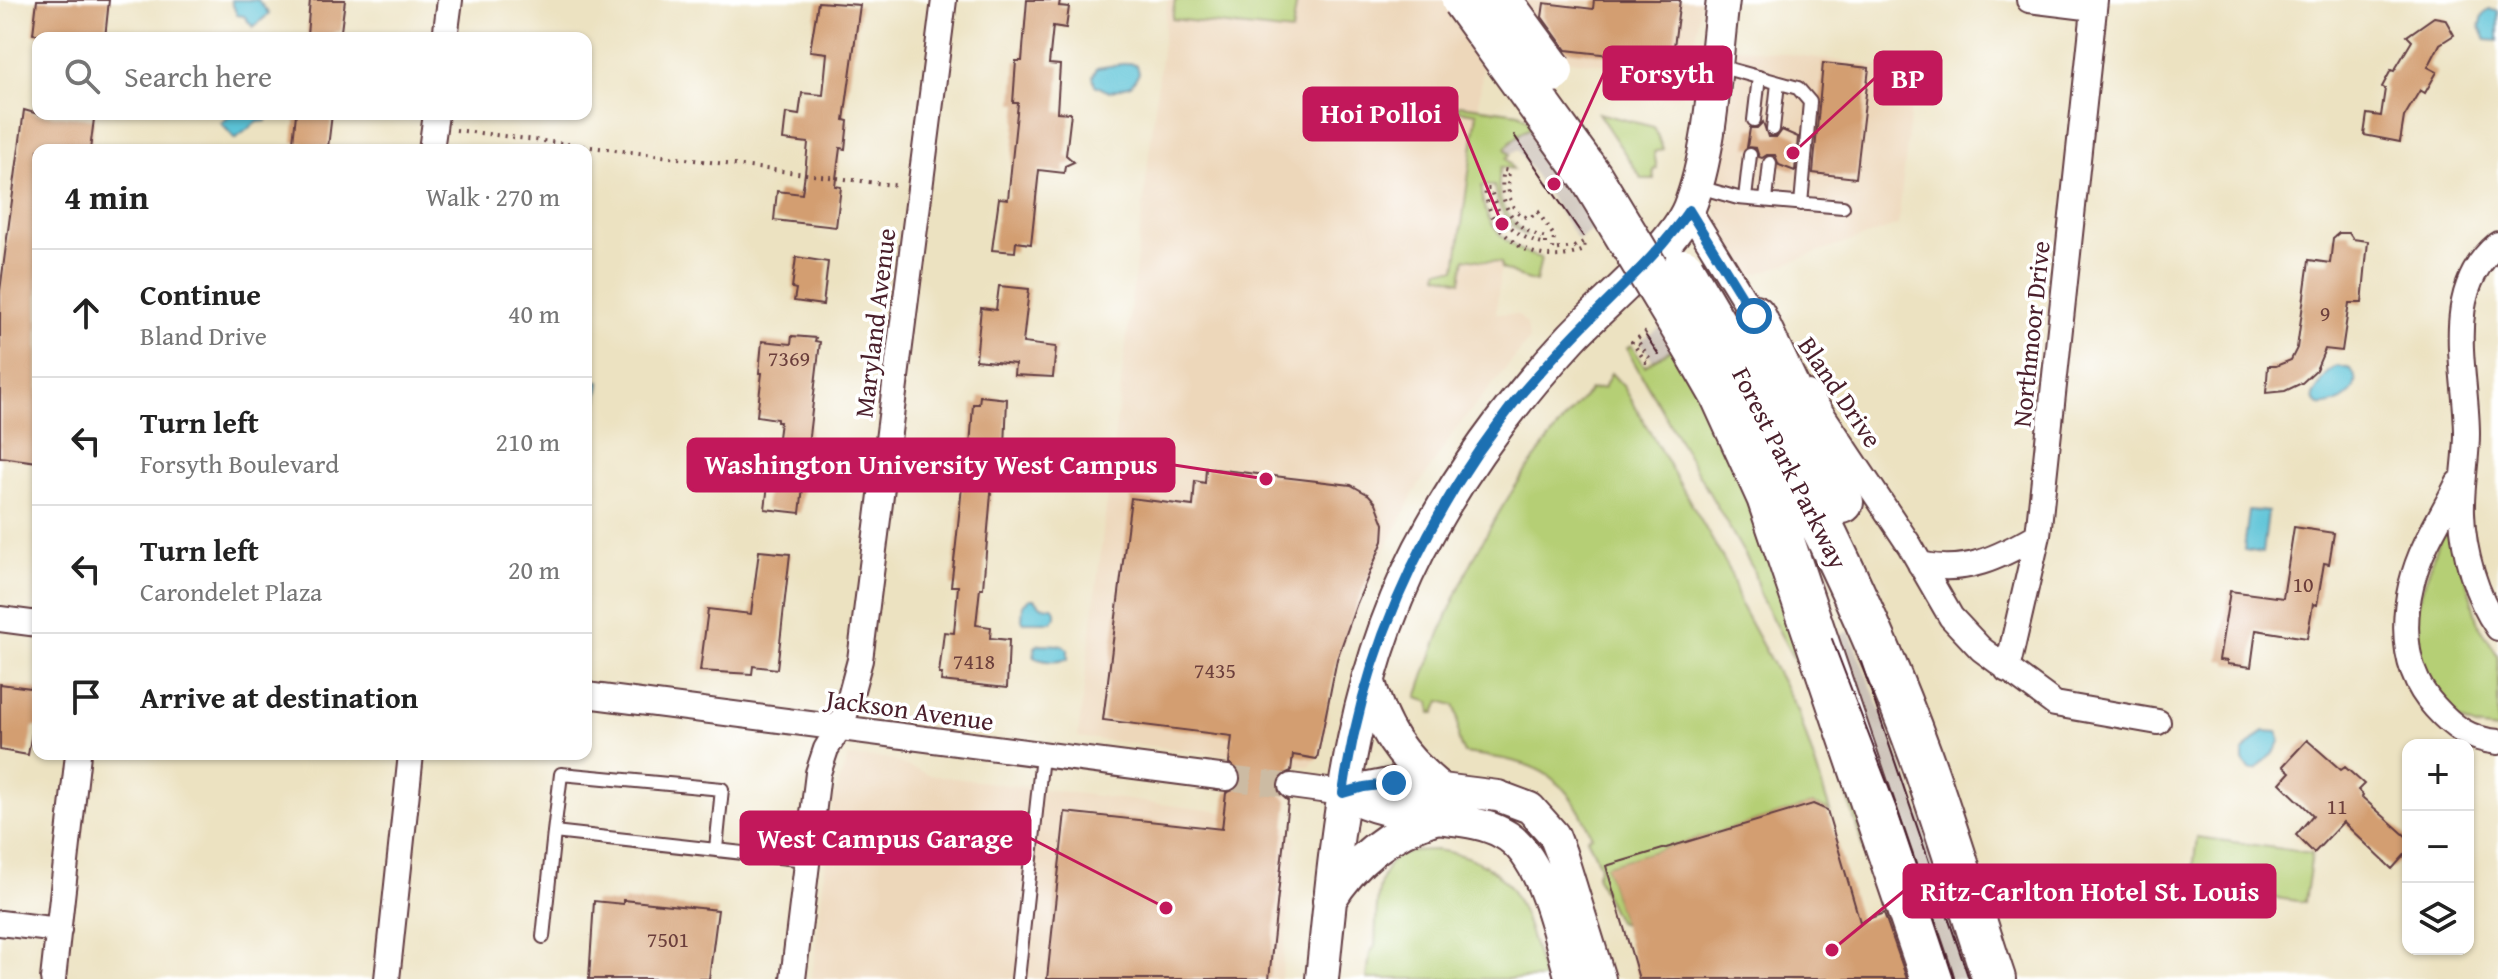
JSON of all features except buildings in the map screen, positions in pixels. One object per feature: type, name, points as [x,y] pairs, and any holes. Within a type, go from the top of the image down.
[{"type":"highway","name":"Forest Park Parkway","points":[[1463,0],[1591,177],[1721,329],[1728,408],[1768,497],[1932,979]]},
{"type":"highway","name":"Forest Park Parkway","points":[[1500,0],[1620,168],[1721,329],[1757,399],[1872,634],[1920,755],[1994,979]]},
{"type":"main road","points":[[1322,979],[1343,793],[1356,722],[1381,635],[1430,528],[1458,481],[1519,396],[1656,252],[1692,198],[1723,0]]},
{"type":"main road","points":[[1329,901],[1345,878],[1382,843],[1410,827],[1437,804],[1414,767],[1392,741],[1381,720],[1368,679]]},
{"type":"street","points":[[446,32],[450,0]]},
{"type":"street","name":"Maryland Avenue","points":[[793,979],[818,773],[826,749],[839,728],[860,660],[944,0]]},
{"type":"street","points":[[2029,0],[2094,4]]},
{"type":"street","name":"Northmoor Drive","points":[[2007,670],[2038,535],[2094,4]]},
{"type":"street","name":"Bland Drive","points":[[1692,198],[1721,329],[1823,414],[1951,617],[1981,649],[2055,704],[2158,722]]},
{"type":"street","points":[[2498,244],[2487,253],[2465,291],[2459,353],[2467,434],[2462,515],[2469,562],[2488,613],[2498,628]]},
{"type":"street","points":[[2464,468],[2425,546],[2406,604],[2408,657],[2424,695],[2451,724],[2479,740],[2498,742]]},
{"type":"street","points":[[1920,564],[1940,569],[1966,568],[2002,556],[2038,535]]},
{"type":"street","points":[[0,619],[32,623]]},
{"type":"street","name":"Jackson Avenue","points":[[592,696],[1227,778]]},
{"type":"street","points":[[53,979],[77,760]]},
{"type":"street","points":[[387,979],[410,760]]},
{"type":"street","points":[[1291,786],[1343,793],[1394,783],[1437,804],[1498,796],[1530,808],[1543,820],[1561,853],[1583,968]]},
{"type":"street","points":[[0,923],[59,930]]},
{"type":"lane","points":[[1715,66],[1798,88],[1810,102],[1801,204]]},
{"type":"lane","points":[[1754,120],[1759,77]]},
{"type":"lane","points":[[1773,129],[1778,83]]},
{"type":"lane","points":[[1745,198],[1750,155]]},
{"type":"lane","points":[[1766,200],[1770,163]]},
{"type":"lane","points":[[1692,198],[1745,198],[1843,207]]},
{"type":"lane","points":[[1018,979],[1042,756]]},
{"type":"lane","points":[[543,937],[561,774],[722,789],[716,849]]},
{"type":"lane","points":[[554,832],[806,860]]},
{"type":"path","points":[[433,130],[549,144]]},
{"type":"path","points":[[592,149],[920,189]]},
{"type":"path","points":[[1546,238],[1520,227],[1507,210],[1501,190],[1504,170],[1509,171],[1508,191],[1517,211],[1526,218],[1539,212],[1552,234],[1553,250],[1579,245]]},
{"type":"path","points":[[1546,238],[1546,245],[1510,227],[1499,214],[1491,189],[1485,189],[1487,206],[1494,222],[1505,236],[1521,248],[1547,257],[1563,256],[1584,250],[1585,241]]},
{"type":"path","points":[[1546,238],[1552,234]]},
{"type":"path","points":[[1639,343],[1650,359],[1646,362],[1632,342],[1650,329],[1643,320]]},
{"type":"shaded area","points":[[1168,0],[1489,0],[1464,258],[1501,263],[1496,313],[1518,315],[1527,324],[1529,340],[1454,432],[1414,493],[1370,579],[1342,646],[1327,702],[1329,713],[1321,756],[1310,766],[1292,765],[1285,825],[1295,838],[1295,850],[1281,979],[812,979],[833,799],[848,757],[885,758],[930,775],[1224,812],[1230,756],[1078,737]]},
{"type":"shaded area","points":[[1512,0],[1701,0],[1688,87],[1676,97],[1660,98],[1656,95],[1658,71],[1538,56]]},
{"type":"shaded area","points":[[1737,47],[1915,71],[1898,225],[1749,277],[1719,226],[1716,211]]},
{"type":"shaded area","points":[[1535,126],[1537,138],[1597,227],[1578,240],[1518,150],[1510,155],[1505,148],[1522,132]]},
{"type":"shaded area","points":[[1663,325],[1676,346],[1653,361],[1640,341]]},
{"type":"shaded area","points":[[1849,631],[1909,781],[1977,979],[1946,979],[1830,639]]},
{"type":"green space","points":[[1175,0],[1297,0],[1292,32],[1172,19]]},
{"type":"green space","points":[[1460,105],[1519,113],[1535,126],[1522,132],[1505,148],[1510,155],[1506,158],[1513,169],[1501,167],[1499,179],[1503,206],[1527,236],[1504,215],[1494,186],[1482,186],[1486,212],[1499,233],[1518,249],[1541,258],[1536,282],[1501,268],[1501,263],[1465,258],[1461,281],[1438,275],[1439,269],[1456,269],[1477,113],[1458,110]]},
{"type":"green space","points":[[1598,113],[1654,127],[1663,149],[1654,152],[1657,169],[1653,170],[1654,179],[1642,179]]},
{"type":"green space","points":[[1631,345],[1645,366],[1676,346],[1725,436],[1752,495],[1893,910],[1890,912],[1911,979],[1907,979],[1887,913],[1883,914],[1822,712],[1760,596],[1753,569],[1630,355],[1627,348]]},
{"type":"green space","points":[[1611,373],[1624,387],[1730,571],[1741,606],[1798,711],[1830,811],[1813,804],[1606,866],[1623,924],[1618,922],[1596,876],[1600,866],[1587,838],[1592,836],[1581,813],[1557,782],[1527,765],[1464,753],[1460,746],[1454,705],[1440,701],[1435,713],[1431,713],[1430,702],[1417,698],[1466,573],[1508,497],[1560,425],[1590,390],[1604,388]]},
{"type":"green space","points":[[2453,527],[2477,621],[2498,656],[2498,730],[2476,727],[2457,719],[2421,673],[2414,625],[2418,602],[2443,530]]},
{"type":"green space","points":[[2197,837],[2312,853],[2305,902],[2191,886]]},
{"type":"green space","points":[[1436,850],[1464,856],[1485,865],[1501,877],[1522,911],[1544,979],[1367,979],[1370,953],[1375,946],[1378,897],[1384,873],[1390,863],[1402,854]]},
{"type":"water","points":[[231,0],[258,0],[269,14],[253,27],[244,16],[237,15]]},
{"type":"water","points":[[2489,10],[2498,11],[2498,41],[2486,40],[2480,27],[2483,15]]},
{"type":"water","points":[[1129,63],[1137,65],[1139,73],[1131,85],[1109,92],[1095,85],[1093,76],[1097,68]]},
{"type":"water","points":[[225,120],[266,120],[257,122],[235,139],[221,123]]},
{"type":"water","points":[[2337,366],[2351,369],[2355,384],[2348,396],[2334,403],[2319,405],[2313,395],[2329,371]]},
{"type":"water","points":[[592,381],[600,382],[592,426]]},
{"type":"water","points":[[2249,510],[2268,512],[2263,553],[2244,550]]},
{"type":"water","points":[[1035,599],[1041,606],[1052,607],[1056,617],[1051,622],[1024,622],[1023,604]]},
{"type":"water","points":[[1039,644],[1061,645],[1068,649],[1068,659],[1051,661],[1034,657],[1035,647]]},
{"type":"water","points":[[2264,731],[2277,732],[2281,740],[2275,751],[2256,770],[2249,770],[2243,761],[2243,752]]},
{"type":"tunnel","points":[[1227,778],[1291,786]]},
{"type":"tram line","points":[[1514,135],[1583,236]]},
{"type":"tram line","points":[[1646,336],[1659,355]]},
{"type":"tram line","points":[[1832,639],[1896,806],[1954,979]]},
{"type":"tram line","points":[[1861,662],[1969,979]]},
{"type":"place","name":"BP","points":[[1793,153]]},
{"type":"place","name":"Forsyth","points":[[1554,184]]},
{"type":"place","name":"Hoi Polloi","points":[[1502,224]]},
{"type":"place","name":"Washington University West Campus","points":[[1266,479]]},
{"type":"place","name":"West Campus Garage","points":[[1166,908]]},
{"type":"place","name":"Ritz-Carlton Hotel St. Louis","points":[[1832,950]]},
{"type":"route","points":[[1394,783],[1343,793],[1356,722],[1381,635],[1430,528],[1458,481],[1519,396],[1656,252],[1689,210],[1754,316]]}]
